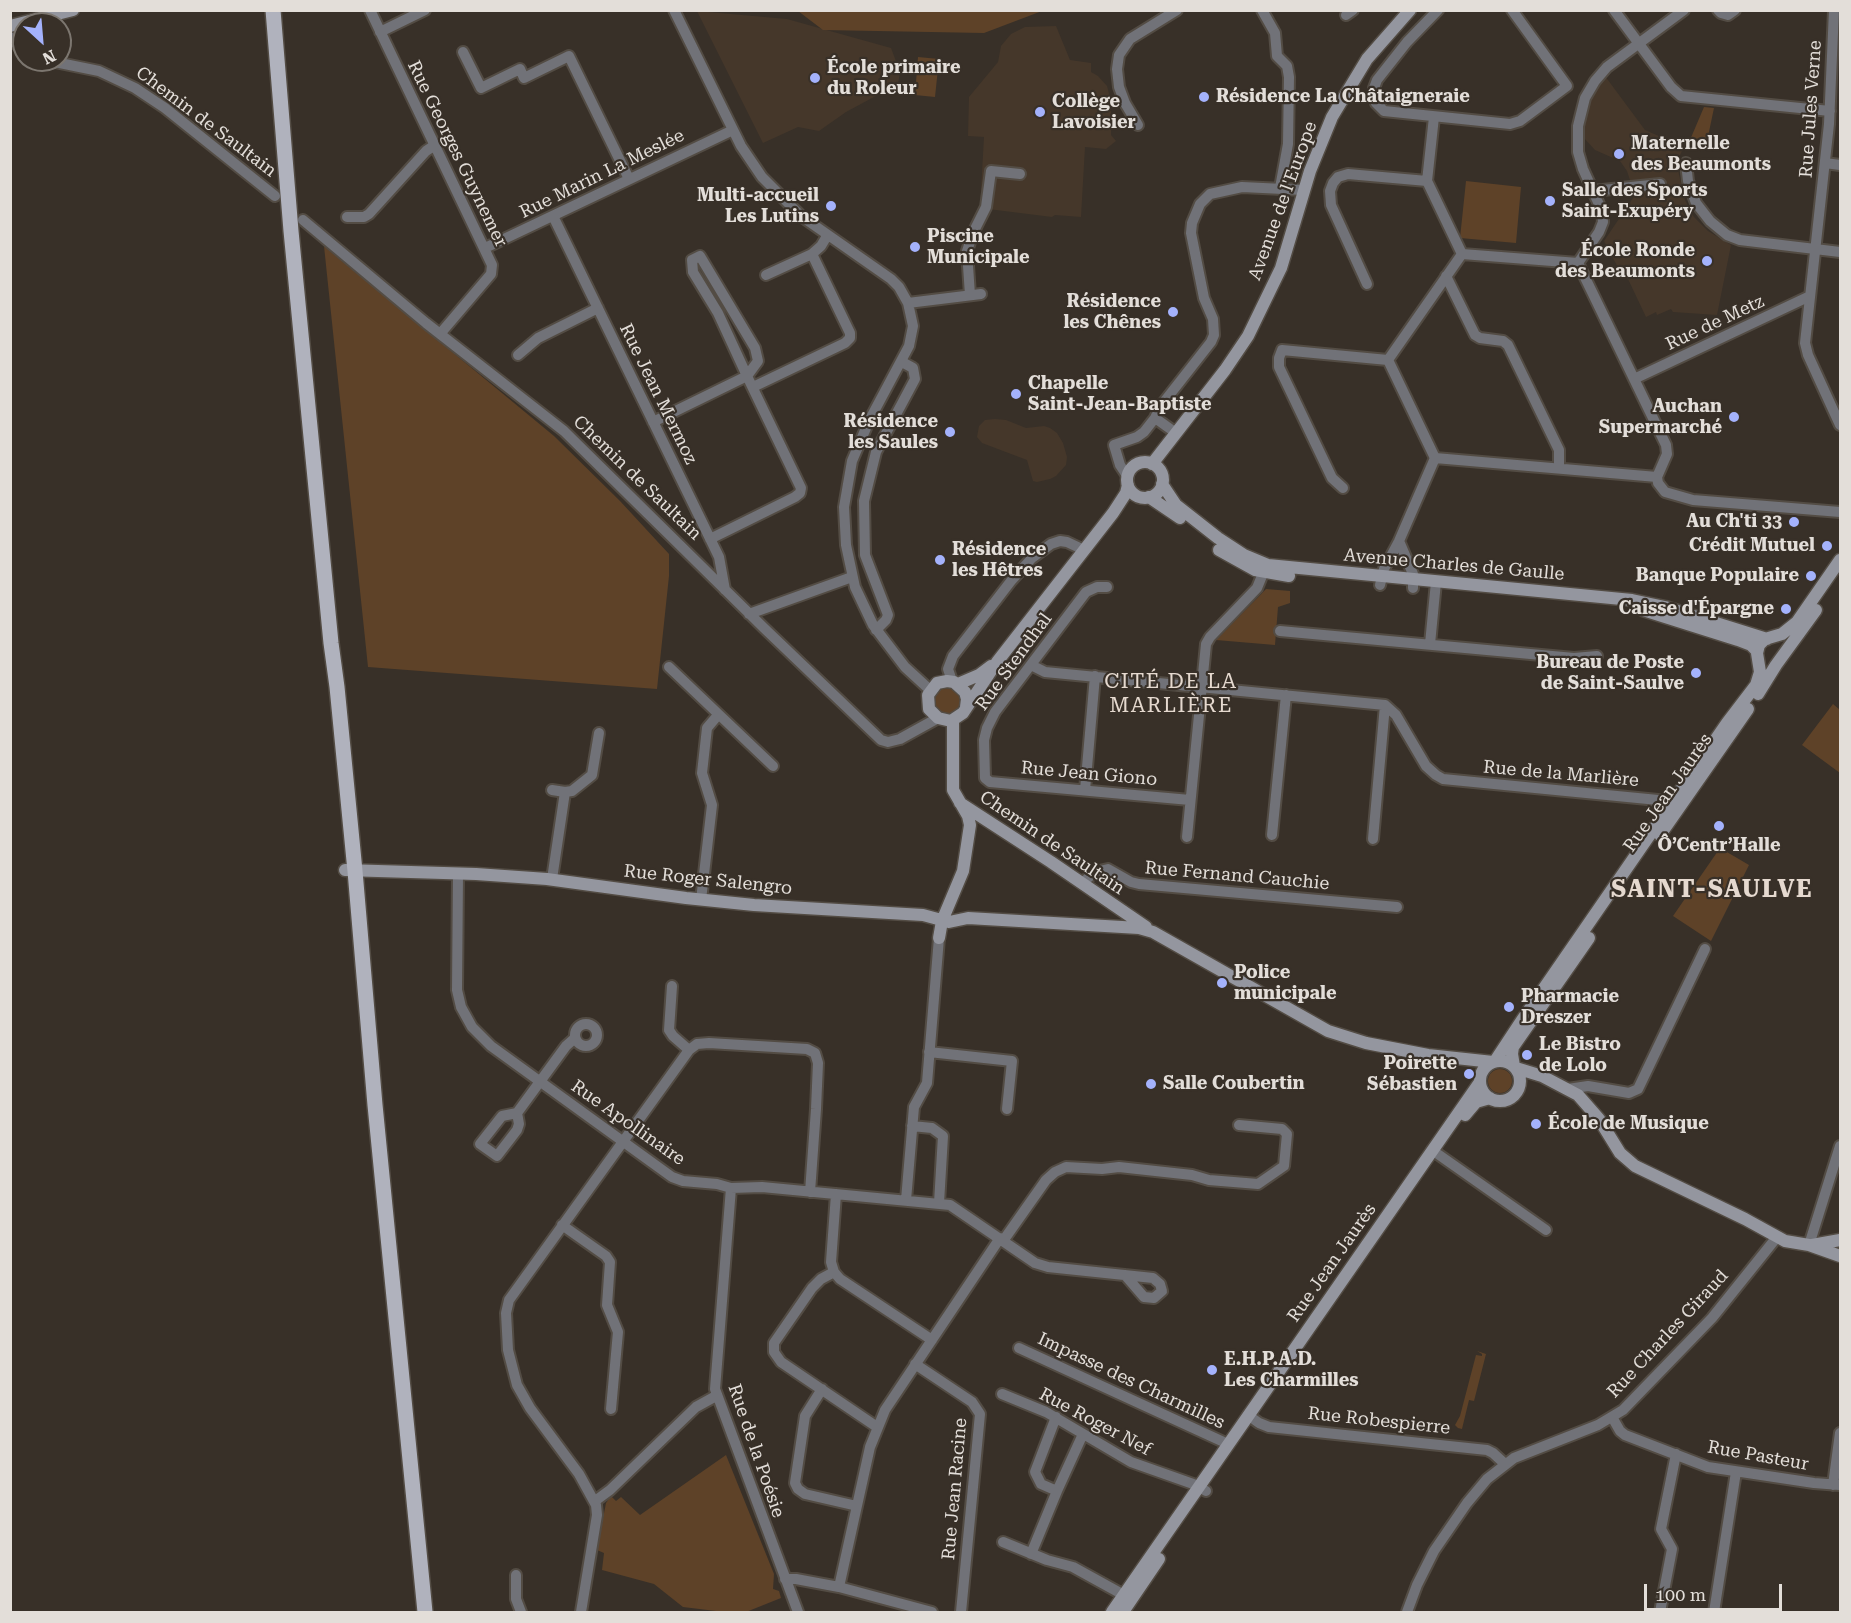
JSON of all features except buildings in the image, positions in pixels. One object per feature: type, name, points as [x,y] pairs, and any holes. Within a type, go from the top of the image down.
[{"type":"main road","points":[[264,10],[268,60],[286,181]]},
{"type":"main road","points":[[273,10],[286,181],[331,643],[338,687],[350,871],[369,1031],[425,1612]]},
{"type":"street","points":[[10,26],[73,10]]},
{"type":"street","name":"Rue Georges Guynemer","points":[[370,10],[492,265],[491,274],[440,334]]},
{"type":"street","points":[[380,32],[425,10]]},
{"type":"street","points":[[674,10],[733,130],[753,164],[795,212],[891,279],[908,303],[913,331],[909,346],[858,444],[846,489],[844,513],[846,545],[852,577],[863,607],[876,630],[905,667],[930,690]]},
{"type":"street","points":[[1138,125],[1125,104],[1119,87],[1117,69],[1119,55],[1130,39],[1177,10]]},
{"type":"street","points":[[1262,10],[1275,33],[1277,56],[1287,66],[1289,77],[1288,144],[1280,188]]},
{"type":"street","name":"Avenue de l'Europe","points":[[1152,464],[1225,370],[1255,323],[1281,268],[1304,189],[1328,125],[1372,52],[1410,10]]},
{"type":"street","points":[[1438,10],[1403,46],[1377,80],[1374,92],[1376,103],[1384,111],[1514,123],[1567,86]]},
{"type":"street","points":[[1512,10],[1567,86],[1588,92]]},
{"type":"street","points":[[1614,10],[1671,87],[1681,96],[1830,111]]},
{"type":"street","points":[[1578,263],[1602,225],[1603,214],[1581,163],[1577,139],[1580,114],[1588,92],[1607,67],[1684,10]]},
{"type":"street","points":[[1718,10],[1728,15],[1735,10]]},
{"type":"street","name":"Rue Jules Verne","points":[[1834,11],[1830,111],[1805,346],[1840,425]]},
{"type":"street","points":[[463,52],[481,88],[520,69],[524,78],[569,56],[629,179]]},
{"type":"street","name":"Chemin de Saultain","points":[[72,66],[99,71],[135,88],[165,108],[275,196]]},
{"type":"street","points":[[1434,117],[1427,181],[1462,254]]},
{"type":"street","name":"Rue Marin La Meslée","points":[[485,248],[733,130]]},
{"type":"street","points":[[347,217],[364,217],[369,214],[426,151],[435,145]]},
{"type":"street","points":[[1686,163],[1688,182],[1696,203],[1707,218],[1727,235],[1740,240],[1840,252]]},
{"type":"street","points":[[1825,163],[1840,165]]},
{"type":"street","points":[[908,303],[975,295],[967,251],[986,207],[992,171],[1020,174]]},
{"type":"street","points":[[1367,284],[1333,211],[1330,196],[1333,183],[1338,177],[1348,174],[1427,181]]},
{"type":"street","points":[[1593,190],[1660,184]]},
{"type":"street","points":[[1146,497],[1132,493],[1114,444],[1141,435],[1211,342],[1215,331],[1214,319],[1204,298],[1191,233],[1197,208],[1203,199],[1214,192],[1249,187],[1304,189]]},
{"type":"street","name":"Rue Jean Mermoz","points":[[553,216],[721,561],[725,590]]},
{"type":"street","name":"Chemin de Saultain","points":[[303,220],[440,334],[564,431],[749,614],[881,740],[888,742],[900,740],[938,718]]},
{"type":"street","points":[[766,275],[812,254],[827,236]]},
{"type":"street","points":[[753,387],[845,343],[850,338],[850,333],[812,254]]},
{"type":"street","points":[[1462,254],[1578,263]]},
{"type":"street","points":[[1388,360],[1462,254]]},
{"type":"street","points":[[653,422],[747,376],[758,361],[757,352],[702,258],[696,257],[692,263],[693,272],[718,313],[747,376],[800,485],[801,491],[795,497],[710,539]]},
{"type":"street","points":[[1578,263],[1668,449],[1668,454],[1657,477],[1658,483],[1665,492],[1693,500],[1840,512]]},
{"type":"street","points":[[1446,276],[1475,335],[1507,343],[1558,448],[1559,468]]},
{"type":"street","name":"Rue de Metz","points":[[1634,379],[1810,296]]},
{"type":"street","points":[[518,355],[538,338],[598,308]]},
{"type":"street","points":[[1343,488],[1332,478],[1280,367],[1279,358],[1282,350],[1388,360]]},
{"type":"street","points":[[1380,581],[1435,458],[1388,360]]},
{"type":"street","points":[[876,630],[888,615],[865,555],[863,536],[866,492],[876,452],[915,379],[913,368],[902,362]]},
{"type":"street","points":[[1155,418],[1176,433]]},
{"type":"street","points":[[1435,458],[1657,477]]},
{"type":"street","points":[[997,662],[979,675],[955,683],[939,682],[930,690],[928,707],[944,721],[953,720],[962,715],[997,662],[1113,513],[1125,495],[1130,470],[1137,464],[1152,464],[1161,473],[1162,484],[1158,492],[1123,506],[1113,513]]},
{"type":"street","name":"Avenue Charles de Gaulle","points":[[1162,484],[1176,505],[1240,554],[1265,568]]},
{"type":"street","points":[[846,489],[866,492]]},
{"type":"street","name":"Avenue Charles de Gaulle","points":[[1146,497],[1169,510],[1228,556],[1250,568],[1638,609],[1738,640],[1751,645],[1759,655]]},
{"type":"street","points":[[1824,510],[1840,504]]},
{"type":"street","points":[[966,707],[966,694],[955,683],[948,669],[953,656],[1011,581],[1032,558],[1051,544],[1060,541],[1084,550]]},
{"type":"street","points":[[1399,541],[1412,570],[1413,584]]},
{"type":"street","points":[[1769,639],[1781,643],[1781,658],[1773,664],[1767,664],[1759,655],[1760,643],[1769,639],[1784,633],[1797,622],[1840,560]]},
{"type":"street","points":[[1187,837],[1201,687],[1208,639],[1257,588],[1265,568]]},
{"type":"street","name":"Rue Jean Jaurès","points":[[1494,1062],[1520,1022],[1840,574]]},
{"type":"street","points":[[749,614],[852,577]]},
{"type":"street","name":"Rue Stendhal","points":[[986,780],[984,745],[987,728],[998,707],[1086,591],[1107,586]]},
{"type":"street","points":[[1430,644],[1435,586]]},
{"type":"street","name":"Avenue Charles de Gaulle","points":[[1435,586],[1596,596],[1639,602],[1665,607],[1769,639]]},
{"type":"street","points":[[1280,632],[1574,658],[1597,656]]},
{"type":"street","name":"Rue Jean Jaurès","points":[[1515,1067],[1513,1047],[1756,685],[1760,672],[1759,655]]},
{"type":"street","points":[[1031,664],[1045,672],[1385,705],[1373,839]]},
{"type":"street","points":[[669,667],[773,766]]},
{"type":"street","points":[[1085,790],[1095,676]]},
{"type":"street","points":[[1272,835],[1286,695]]},
{"type":"street","name":"Rue de la Marlière","points":[[1385,705],[1396,715],[1424,764],[1438,777],[1658,800],[1675,807]]},
{"type":"street","points":[[701,900],[712,805],[702,773],[707,728],[718,714]]},
{"type":"street","name":"Chemin de Saultain","points":[[953,720],[955,735],[952,785],[954,794],[960,802],[975,810],[1120,911],[1120,918],[1113,926]]},
{"type":"street","points":[[552,790],[566,792],[574,789],[593,773],[599,733]]},
{"type":"street","name":"Rue Jean Giono","points":[[986,780],[1190,800]]},
{"type":"street","points":[[552,879],[566,792]]},
{"type":"street","points":[[906,1200],[915,1103],[927,1083],[939,938],[942,921],[963,871],[970,825],[969,816],[960,802]]},
{"type":"street","points":[[970,825],[976,819],[985,819]]},
{"type":"street","name":"Rue Fernand Cauchie","points":[[1082,883],[1095,872],[1108,869],[1139,884],[1396,907]]},
{"type":"street","name":"Rue Roger Salengro","points":[[350,871],[552,879],[701,900],[923,915],[942,921],[963,919]]},
{"type":"street","name":"Rue Apollinaire","points":[[458,874],[457,990],[463,1012],[475,1031],[487,1043],[675,1178],[731,1188],[748,1186],[939,1203],[957,1208],[1039,1264],[1125,1275]]},
{"type":"street","points":[[955,892],[956,905],[963,919]]},
{"type":"street","points":[[1120,911],[1328,1031],[1366,1043],[1464,1060],[1505,1061],[1515,1067],[1552,1080],[1568,1089],[1586,1104],[1620,1153],[1630,1163],[1789,1243],[1822,1244],[1840,1239]]},
{"type":"street","points":[[939,938],[946,929],[963,919],[1113,926],[1154,932]]},
{"type":"street","points":[[1568,1089],[1588,1086],[1626,1093],[1635,1091],[1640,1086],[1705,949]]},
{"type":"street","points":[[672,986],[669,1030],[689,1050]]},
{"type":"street","points":[[517,1113],[566,1046],[575,1038]]},
{"type":"street","points":[[581,1612],[597,1515],[595,1501],[579,1474],[525,1401],[514,1377],[509,1355],[506,1313],[509,1300],[689,1050],[697,1044],[807,1049],[815,1053],[818,1063],[810,1192]]},
{"type":"street","points":[[930,1052],[1012,1060],[1007,1109]]},
{"type":"street","points":[[1464,1060],[1474,1066],[1483,1092],[1497,1101],[1507,1100],[1519,1089],[1520,1079],[1515,1067]]},
{"type":"street","points":[[1480,1079],[1485,1068],[1494,1062]]},
{"type":"street","name":"Rue Jean Jaurès","points":[[1112,1612],[1128,1597],[1435,1152],[1480,1079]]},
{"type":"street","points":[[1519,1089],[1535,1082],[1552,1080]]},
{"type":"street","name":"Rue Jean Jaurès","points":[[1435,1152],[1473,1105],[1480,1100],[1490,1098]]},
{"type":"street","points":[[839,1587],[870,1447],[891,1399],[1046,1179],[1066,1167],[1102,1169],[1119,1167],[1258,1184],[1284,1166],[1287,1134],[1282,1129],[1239,1125]]},
{"type":"street","points":[[912,1126],[932,1128],[943,1136],[939,1203]]},
{"type":"street","points":[[1809,1245],[1840,1146]]},
{"type":"street","points":[[1435,1152],[1546,1230]]},
{"type":"street","name":"Rue de la Poésie","points":[[731,1188],[715,1378],[716,1396],[798,1612]]},
{"type":"street","points":[[836,1194],[831,1262],[834,1272],[840,1279],[932,1340]]},
{"type":"street","points":[[562,1225],[606,1256],[610,1262],[608,1305],[618,1332],[611,1409]]},
{"type":"street","name":"Rue Charles Giraud","points":[[1407,1612],[1421,1576],[1444,1535],[1476,1491],[1505,1464],[1520,1455],[1587,1430],[1627,1406],[1712,1318],[1777,1237]]},
{"type":"street","points":[[1809,1245],[1840,1256]]},
{"type":"street","points":[[834,1272],[821,1279],[812,1288],[774,1346],[775,1355],[778,1360],[877,1427]]},
{"type":"street","name":"Impasse des Charmilles","points":[[1019,1348],[1228,1444]]},
{"type":"street","name":"Rue Jean Racine","points":[[915,1364],[969,1399],[980,1414],[961,1612]]},
{"type":"street","points":[[822,1389],[805,1416],[795,1483],[798,1489],[805,1494],[857,1506]]},
{"type":"street","name":"Rue Roger Nef","points":[[1002,1394],[1056,1417],[1131,1462],[1202,1489]]},
{"type":"street","points":[[595,1501],[610,1490],[696,1407],[716,1396]]},
{"type":"street","points":[[1056,1417],[1035,1472],[1041,1484],[1057,1491]]},
{"type":"street","name":"Rue Pasteur","points":[[1612,1417],[1623,1433],[1708,1467],[1837,1485]]},
{"type":"street","name":"Rue Jean Jaurès","points":[[1202,1489],[1228,1444],[1251,1418]]},
{"type":"street","name":"Rue Robespierre","points":[[1251,1418],[1269,1427],[1476,1448],[1493,1453],[1505,1464]]},
{"type":"street","points":[[1837,1485],[1840,1432]]},
{"type":"street","points":[[1031,1554],[1083,1434]]},
{"type":"street","points":[[1660,1612],[1672,1549],[1661,1529],[1676,1454]]},
{"type":"street","points":[[1714,1612],[1736,1472]]},
{"type":"street","points":[[1003,1542],[1031,1554],[1073,1567],[1128,1597]]},
{"type":"street","points":[[516,1575],[516,1599],[521,1612]]},
{"type":"street","points":[[785,1579],[839,1587],[932,1612]]},
{"type":"street","name":"Rue Jean Jaurès","points":[[1122,1612],[1128,1597]]},
{"type":"shaded area","name":"École primaire du Roleur","points":[[697,11],[787,19],[891,48],[900,72],[898,84],[846,112],[819,131],[798,127],[763,143]]},
{"type":"shaded area","points":[[798,11],[1042,11],[984,33],[823,30]]},
{"type":"shaded area","name":"Collège Lavoisier","points":[[1056,26],[1070,60],[1091,63],[1091,72],[1107,86],[1111,102],[1111,135],[1116,141],[1106,149],[1085,147],[1081,217],[1055,215],[1052,217],[980,208],[984,137],[968,136],[969,97],[998,62],[1001,46],[1011,34],[1025,27]]},
{"type":"shaded area","points":[[918,57],[939,59],[935,97],[915,95]]},
{"type":"shaded area","points":[[1605,76],[1645,130],[1684,147],[1679,157],[1678,170],[1685,200],[1694,217],[1708,231],[1731,245],[1717,315],[1673,312],[1671,309],[1646,317],[1628,279],[1624,279],[1604,241],[1635,195],[1627,171],[1620,161],[1595,150],[1583,137],[1588,105]]},
{"type":"shaded area","points":[[1704,107],[1714,108],[1706,146],[1690,140]]},
{"type":"shaded area","points":[[1466,181],[1521,187],[1516,243],[1460,238]]},
{"type":"shaded area","points":[[324,246],[554,436],[620,501],[669,554],[669,576],[657,689],[368,667]]},
{"type":"shaded area","points":[[985,420],[1006,420],[1026,428],[1044,426],[1050,428],[1057,433],[1063,443],[1067,457],[1066,465],[1050,479],[1033,481],[1027,460],[982,443],[977,437],[979,426]]},
{"type":"shaded area","points":[[1266,589],[1290,591],[1290,603],[1278,607],[1275,645],[1216,640]]},
{"type":"shaded area","points":[[947,688],[956,692],[960,701],[956,710],[947,714],[938,710],[934,701],[938,692]]},
{"type":"shaded area","points":[[1833,704],[1840,710],[1840,773],[1802,745]]},
{"type":"shaded area","points":[[1720,848],[1749,865],[1711,941],[1673,916]]},
{"type":"shaded area","points":[[1500,1069],[1505,1070],[1511,1076],[1511,1086],[1505,1092],[1500,1093],[1495,1092],[1489,1086],[1488,1081],[1489,1076],[1495,1070]]},
{"type":"shaded area","points":[[1477,1351],[1486,1354],[1474,1401],[1469,1400],[1462,1429],[1455,1425],[1460,1416],[1476,1355],[1482,1356]]},
{"type":"shaded area","points":[[726,1455],[774,1574],[773,1589],[779,1591],[781,1598],[746,1612],[683,1607],[654,1584],[602,1570],[604,1553],[597,1550],[606,1503],[611,1496],[616,1501],[621,1497],[640,1515]]},
{"type":"place","name":"École primaire du Roleur","points":[[815,78]]},
{"type":"place","name":"Résidence La Châtaigneraie","points":[[1204,97]]},
{"type":"place","name":"Collège Lavoisier","points":[[1040,112]]},
{"type":"place","name":"Maternelle des Beaumonts","points":[[1619,154]]},
{"type":"place","name":"Salle des Sports Saint-Exupéry","points":[[1550,201]]},
{"type":"place","name":"Multi-accueil Les Lutins","points":[[831,206]]},
{"type":"place","name":"Piscine Municipale","points":[[915,247]]},
{"type":"place","name":"École Ronde des Beaumonts","points":[[1707,261]]},
{"type":"place","name":"Résidence les Chênes","points":[[1173,312]]},
{"type":"place","name":"Chapelle Saint-Jean-Baptiste","points":[[1016,394]]},
{"type":"place","name":"Auchan Supermarché","points":[[1734,417]]},
{"type":"place","name":"Résidence les Saules","points":[[950,432]]},
{"type":"place","name":"Au Ch'ti 33","points":[[1794,522]]},
{"type":"place","name":"Crédit Mutuel","points":[[1827,546]]},
{"type":"place","name":"Résidence les Hêtres","points":[[940,560]]},
{"type":"place","name":"Banque Populaire","points":[[1811,576]]},
{"type":"place","name":"Caisse d'Épargne","points":[[1786,609]]},
{"type":"place","name":"Bureau de Poste de Saint-Saulve","points":[[1696,673]]},
{"type":"place","name":"Ô’Centr’Halle","points":[[1719,826]]},
{"type":"place","name":"Police municipale","points":[[1222,983]]},
{"type":"place","name":"Pharmacie Dreszer","points":[[1509,1007]]},
{"type":"place","name":"Le Bistro de Lolo","points":[[1527,1055]]},
{"type":"place","name":"Poirette Sébastien","points":[[1469,1074]]},
{"type":"place","name":"Salle Coubertin","points":[[1151,1084]]},
{"type":"place","name":"École de Musique","points":[[1536,1124]]},
{"type":"place","name":"E.H.P.A.D. Les Charmilles","points":[[1212,1370]]},
{"type":"district","name":"CITÉ DE LA MARLIÈRE","points":[[1171,694]]},
{"type":"district","name":"SAINT-SAULVE","points":[[1712,890]]}]
